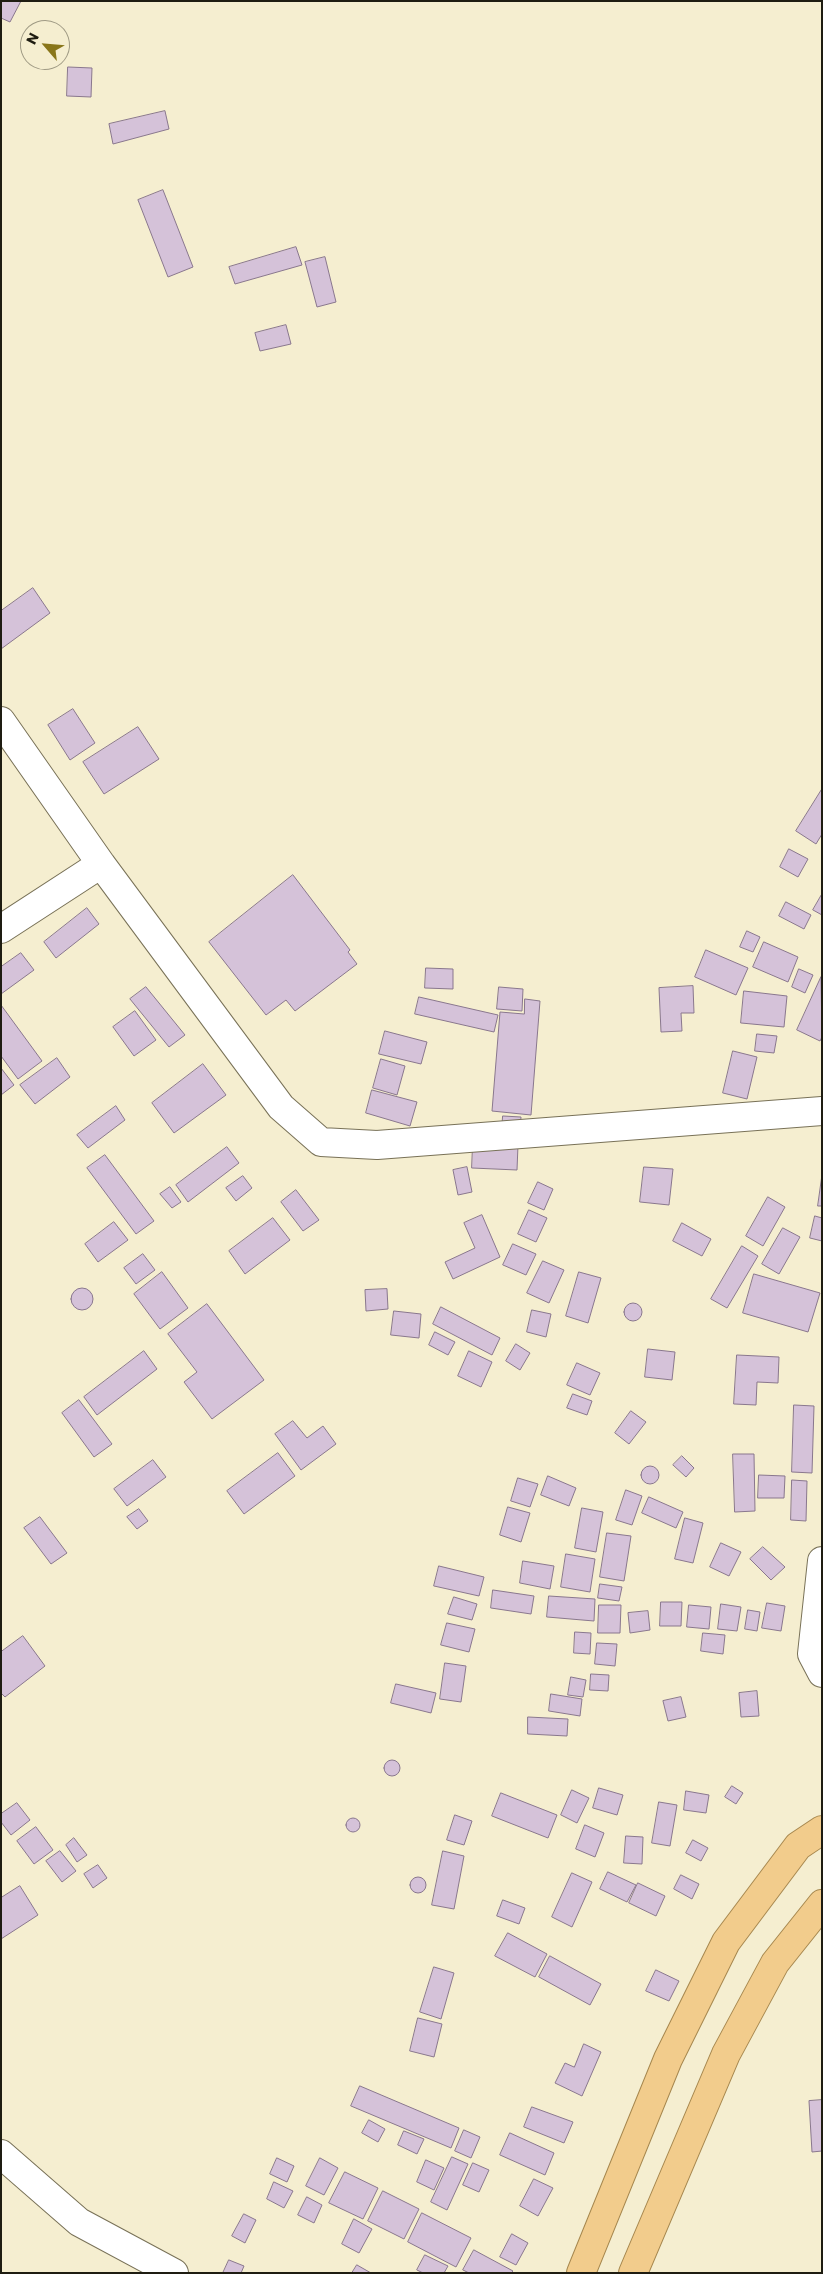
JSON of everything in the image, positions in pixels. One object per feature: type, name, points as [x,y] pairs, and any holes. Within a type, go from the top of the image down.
[{"type":"highway","points":[[581,2273],[668,2059],[726,1942],[798,1846],[822,1830]]},
{"type":"highway","points":[[632,2273],[726,2054],[775,1963],[822,1904]]},
{"type":"street","points":[[1,721],[101,864],[281,1107],[321,1142],[377,1145],[822,1111]]},
{"type":"street","points":[[1,930],[101,864]]},
{"type":"street","points":[[822,1561],[812,1654],[822,1673]]},
{"type":"street","points":[[1,2154],[79,2222],[174,2273]]},
{"type":"building","points":[[1,1],[21,1],[10,22],[1,18]]},
{"type":"building","points":[[70,67],[92,68],[91,97],[67,96],[68,70],[70,70]]},
{"type":"building","points":[[165,111],[169,129],[113,144],[109,124]]},
{"type":"building","points":[[163,190],[193,267],[168,277],[138,200]]},
{"type":"building","points":[[296,247],[302,265],[235,284],[229,267]]},
{"type":"building","points":[[325,257],[336,302],[317,307],[305,262]]},
{"type":"building","points":[[286,325],[291,344],[260,351],[255,333]]},
{"type":"building","points":[[33,588],[50,613],[1,649],[1,611]]},
{"type":"building","points":[[73,709],[95,743],[70,760],[48,725]]},
{"type":"building","points":[[138,727],[159,759],[104,794],[83,762]]},
{"type":"building","points":[[822,789],[822,834],[816,844],[796,831]]},
{"type":"building","points":[[789,849],[808,859],[798,877],[780,867]]},
{"type":"building","points":[[293,875],[350,950],[348,952],[357,964],[295,1011],[286,1000],[266,1015],[209,942]]},
{"type":"building","points":[[822,894],[822,915],[813,910]]},
{"type":"building","points":[[786,902],[811,915],[804,929],[779,916]]},
{"type":"building","points":[[87,908],[99,924],[56,958],[44,942]]},
{"type":"building","points":[[747,931],[760,937],[753,952],[740,947]]},
{"type":"building","points":[[764,942],[798,957],[788,982],[753,967]]},
{"type":"building","points":[[706,950],[748,968],[736,995],[695,977]]},
{"type":"building","points":[[21,953],[34,970],[1,994],[1,967]]},
{"type":"building","points":[[426,968],[453,969],[453,989],[425,988]]},
{"type":"building","points":[[799,969],[813,975],[805,993],[792,987]]},
{"type":"building","points":[[821,977],[822,1037],[820,1041],[797,1030]]},
{"type":"building","points":[[693,986],[694,1013],[681,1013],[682,1031],[661,1032],[659,988]]},
{"type":"building","points":[[146,987],[185,1035],[169,1047],[130,999]]},
{"type":"building","points":[[499,987],[523,989],[522,1011],[497,1009]]},
{"type":"building","points":[[744,991],[787,996],[784,1027],[741,1023]]},
{"type":"building","points":[[419,997],[498,1015],[494,1032],[415,1014]]},
{"type":"building","points":[[525,999],[540,1001],[531,1115],[492,1111],[500,1012],[524,1014]]},
{"type":"building","points":[[1,1005],[42,1061],[18,1079],[1,1056]]},
{"type":"building","points":[[135,1011],[156,1040],[134,1056],[113,1027]]},
{"type":"building","points":[[385,1031],[427,1042],[421,1064],[379,1054]]},
{"type":"building","points":[[757,1034],[777,1036],[774,1053],[755,1051]]},
{"type":"building","points":[[733,1051],[757,1057],[747,1099],[723,1093]]},
{"type":"building","points":[[57,1058],[70,1077],[35,1104],[20,1085]]},
{"type":"building","points":[[381,1059],[405,1066],[397,1095],[373,1088]]},
{"type":"building","points":[[203,1064],[226,1095],[174,1133],[152,1103]]},
{"type":"building","points":[[1,1068],[14,1085],[1,1095]]},
{"type":"building","points":[[372,1090],[417,1102],[410,1126],[366,1113]]},
{"type":"building","points":[[116,1106],[125,1120],[88,1148],[77,1135]]},
{"type":"building","points":[[503,1116],[521,1117],[520,1132],[502,1130]]},
{"type":"building","points":[[473,1144],[518,1145],[517,1170],[472,1168]]},
{"type":"building","points":[[227,1147],[239,1163],[188,1202],[176,1185]]},
{"type":"building","points":[[105,1155],[154,1221],[136,1234],[87,1168]]},
{"type":"building","points":[[467,1167],[472,1192],[458,1195],[453,1170]]},
{"type":"building","points":[[644,1167],[673,1169],[669,1205],[640,1202]]},
{"type":"building","points":[[822,1175],[822,1206],[818,1206]]},
{"type":"building","points":[[243,1176],[252,1188],[236,1201],[226,1188]]},
{"type":"building","points":[[538,1182],[553,1189],[544,1210],[528,1203]]},
{"type":"building","points":[[170,1187],[181,1202],[172,1208],[160,1194]]},
{"type":"building","points":[[296,1190],[319,1220],[303,1231],[281,1202]]},
{"type":"building","points":[[768,1197],[785,1207],[763,1246],[746,1236]]},
{"type":"building","points":[[529,1210],[547,1218],[536,1242],[518,1234]]},
{"type":"building","points":[[482,1215],[500,1257],[453,1279],[445,1262],[475,1248],[464,1223]]},
{"type":"building","points":[[815,1216],[822,1218],[822,1241],[810,1238]]},
{"type":"building","points":[[273,1218],[290,1240],[245,1274],[229,1251]]},
{"type":"building","points":[[114,1222],[128,1240],[98,1262],[85,1244]]},
{"type":"building","points":[[682,1223],[711,1239],[702,1256],[673,1241]]},
{"type":"building","points":[[783,1228],[800,1237],[779,1274],[762,1264]]},
{"type":"building","points":[[513,1244],[536,1254],[526,1275],[503,1265]]},
{"type":"building","points":[[742,1246],[758,1256],[727,1308],[711,1299]]},
{"type":"building","points":[[143,1254],[155,1270],[136,1284],[124,1268]]},
{"type":"building","points":[[543,1261],[564,1270],[549,1303],[527,1293]]},
{"type":"building","points":[[162,1272],[188,1308],[160,1329],[134,1294]]},
{"type":"building","points":[[579,1272],[601,1278],[588,1323],[566,1316]]},
{"type":"building","points":[[754,1274],[820,1293],[808,1332],[743,1313]]},
{"type":"building","points":[[82,1288],[90,1291],[93,1299],[90,1307],[82,1310],[74,1307],[71,1299],[74,1291]]},
{"type":"building","points":[[387,1289],[388,1309],[366,1311],[365,1290]]},
{"type":"building","points":[[629,1303],[637,1303],[642,1308],[640,1319],[629,1321],[624,1316],[624,1308]]},
{"type":"building","points":[[207,1304],[264,1380],[212,1419],[184,1382],[197,1372],[168,1334]]},
{"type":"building","points":[[441,1307],[500,1338],[492,1355],[433,1324]]},
{"type":"building","points":[[532,1310],[551,1314],[546,1337],[527,1332]]},
{"type":"building","points":[[394,1311],[421,1314],[419,1338],[391,1335]]},
{"type":"building","points":[[435,1332],[455,1342],[448,1355],[429,1345]]},
{"type":"building","points":[[516,1344],[530,1353],[520,1370],[506,1361]]},
{"type":"building","points":[[648,1349],[675,1352],[672,1380],[645,1377]]},
{"type":"building","points":[[144,1351],[157,1369],[97,1415],[84,1397]]},
{"type":"building","points":[[469,1351],[492,1362],[481,1387],[458,1376]]},
{"type":"building","points":[[737,1355],[779,1357],[778,1383],[757,1382],[756,1405],[734,1404]]},
{"type":"building","points":[[577,1363],[600,1373],[590,1395],[567,1385]]},
{"type":"building","points":[[573,1394],[592,1401],[587,1415],[567,1408]]},
{"type":"building","points":[[79,1400],[112,1444],[94,1457],[62,1413]]},
{"type":"building","points":[[794,1405],[814,1406],[812,1473],[792,1472]]},
{"type":"building","points":[[631,1411],[646,1422],[629,1444],[615,1433]]},
{"type":"building","points":[[293,1421],[307,1438],[323,1426],[336,1444],[301,1470],[275,1434]]},
{"type":"building","points":[[278,1453],[295,1476],[244,1514],[227,1491]]},
{"type":"building","points":[[733,1454],[754,1454],[755,1511],[735,1512]]},
{"type":"building","points":[[682,1456],[694,1468],[686,1477],[673,1465]]},
{"type":"building","points":[[153,1460],[166,1477],[127,1506],[114,1489]]},
{"type":"building","points":[[650,1466],[658,1471],[659,1475],[654,1483],[650,1484],[642,1479],[641,1475],[646,1467]]},
{"type":"building","points":[[759,1475],[785,1476],[784,1498],[758,1498]]},
{"type":"building","points":[[548,1476],[576,1488],[569,1506],[541,1495]]},
{"type":"building","points":[[518,1478],[538,1484],[530,1507],[511,1501]]},
{"type":"building","points":[[792,1480],[807,1481],[806,1521],[791,1520]]},
{"type":"building","points":[[626,1490],[642,1496],[632,1525],[616,1520]]},
{"type":"building","points":[[649,1497],[683,1512],[676,1528],[642,1513]]},
{"type":"building","points":[[508,1507],[530,1513],[521,1542],[500,1535]]},
{"type":"building","points":[[582,1508],[603,1512],[596,1552],[575,1548]]},
{"type":"building","points":[[139,1509],[148,1521],[137,1529],[127,1517]]},
{"type":"building","points":[[40,1517],[67,1553],[51,1564],[24,1528]]},
{"type":"building","points":[[685,1518],[703,1523],[693,1563],[675,1559]]},
{"type":"building","points":[[607,1533],[631,1536],[624,1581],[600,1577]]},
{"type":"building","points":[[721,1543],[741,1552],[729,1576],[710,1567]]},
{"type":"building","points":[[763,1547],[785,1567],[771,1580],[750,1559]]},
{"type":"building","points":[[566,1554],[595,1559],[590,1592],[561,1587]]},
{"type":"building","points":[[523,1561],[554,1566],[550,1589],[520,1583]]},
{"type":"building","points":[[439,1566],[484,1577],[479,1596],[434,1586]]},
{"type":"building","points":[[600,1584],[622,1587],[619,1601],[598,1598]]},
{"type":"building","points":[[493,1590],[534,1596],[531,1614],[491,1608]]},
{"type":"building","points":[[549,1596],[595,1599],[594,1621],[547,1617]]},
{"type":"building","points":[[454,1597],[477,1604],[472,1620],[448,1614]]},
{"type":"building","points":[[661,1602],[682,1602],[681,1626],[660,1626]]},
{"type":"building","points":[[767,1603],[785,1606],[781,1631],[762,1628]]},
{"type":"building","points":[[721,1604],[741,1607],[737,1631],[718,1629]]},
{"type":"building","points":[[599,1605],[621,1605],[620,1633],[598,1633]]},
{"type":"building","points":[[689,1605],[711,1607],[709,1629],[687,1627]]},
{"type":"building","points":[[748,1610],[760,1612],[757,1631],[745,1629]]},
{"type":"building","points":[[648,1611],[650,1630],[630,1633],[628,1613]]},
{"type":"building","points":[[447,1623],[475,1629],[469,1652],[441,1645]]},
{"type":"building","points":[[575,1632],[591,1633],[590,1654],[574,1653]]},
{"type":"building","points":[[703,1633],[725,1635],[723,1654],[701,1651]]},
{"type":"building","points":[[23,1636],[45,1666],[5,1697],[1,1693],[1,1652]]},
{"type":"building","points":[[597,1643],[617,1644],[615,1666],[595,1664]]},
{"type":"building","points":[[445,1663],[466,1666],[461,1702],[440,1699]]},
{"type":"building","points":[[591,1674],[609,1675],[608,1691],[590,1690]]},
{"type":"building","points":[[571,1677],[586,1680],[583,1697],[568,1695]]},
{"type":"building","points":[[396,1684],[436,1693],[431,1713],[391,1703]]},
{"type":"building","points":[[757,1691],[759,1716],[741,1717],[739,1693]]},
{"type":"building","points":[[551,1694],[582,1699],[580,1716],[549,1711]]},
{"type":"building","points":[[681,1697],[686,1717],[668,1721],[663,1701]]},
{"type":"building","points":[[528,1717],[568,1719],[567,1736],[528,1734]]},
{"type":"building","points":[[392,1760],[398,1762],[400,1768],[398,1774],[392,1776],[386,1774],[384,1768],[386,1762]]},
{"type":"building","points":[[732,1786],[743,1793],[736,1804],[725,1797]]},
{"type":"building","points":[[599,1788],[623,1795],[617,1815],[593,1808]]},
{"type":"building","points":[[572,1790],[589,1798],[577,1823],[561,1815]]},
{"type":"building","points":[[686,1791],[709,1795],[706,1813],[684,1810]]},
{"type":"building","points":[[501,1793],[557,1815],[548,1838],[492,1816]]},
{"type":"building","points":[[659,1802],[677,1805],[670,1846],[652,1843]]},
{"type":"building","points":[[17,1803],[30,1820],[11,1835],[1,1822],[1,1814]]},
{"type":"building","points":[[455,1815],[472,1821],[464,1845],[447,1840]]},
{"type":"building","points":[[353,1818],[358,1820],[360,1825],[358,1830],[353,1832],[348,1830],[346,1825],[348,1820]]},
{"type":"building","points":[[585,1825],[604,1833],[595,1857],[576,1849]]},
{"type":"building","points":[[36,1827],[53,1850],[34,1864],[17,1841]]},
{"type":"building","points":[[626,1836],[643,1837],[642,1864],[624,1863]]},
{"type":"building","points":[[74,1838],[87,1855],[77,1862],[66,1845]]},
{"type":"building","points":[[693,1840],[708,1848],[701,1861],[686,1853]]},
{"type":"building","points":[[60,1851],[76,1871],[62,1882],[46,1861]]},
{"type":"building","points":[[443,1851],[464,1856],[454,1909],[432,1905]]},
{"type":"building","points":[[98,1865],[107,1878],[93,1888],[84,1874]]},
{"type":"building","points":[[608,1872],[636,1885],[627,1902],[600,1889]]},
{"type":"building","points":[[572,1873],[592,1882],[572,1927],[552,1917]]},
{"type":"building","points":[[681,1875],[699,1884],[692,1899],[674,1889]]},
{"type":"building","points":[[415,1877],[421,1877],[426,1882],[424,1891],[415,1893],[410,1888],[410,1882]]},
{"type":"building","points":[[638,1883],[665,1896],[656,1916],[629,1903]]},
{"type":"building","points":[[20,1886],[38,1915],[1,1939],[1,1898]]},
{"type":"building","points":[[503,1900],[525,1908],[519,1924],[497,1916]]},
{"type":"building","points":[[508,1933],[547,1954],[535,1977],[495,1956]]},
{"type":"building","points":[[550,1956],[601,1984],[590,2005],[539,1977]]},
{"type":"building","points":[[434,1967],[454,1973],[441,2019],[420,2012]]},
{"type":"building","points":[[656,1970],[679,1981],[669,2001],[646,1991]]},
{"type":"building","points":[[418,2018],[442,2024],[434,2057],[410,2051]]},
{"type":"building","points":[[584,2044],[601,2052],[582,2096],[555,2083],[565,2063],[574,2067]]},
{"type":"building","points":[[360,2086],[459,2128],[451,2148],[351,2106]]},
{"type":"building","points":[[822,2100],[822,2151],[812,2152],[809,2101]]},
{"type":"building","points":[[532,2107],[573,2122],[564,2143],[524,2127]]},
{"type":"building","points":[[369,2120],[385,2129],[378,2142],[362,2133]]},
{"type":"building","points":[[464,2130],[480,2137],[471,2158],[455,2151]]},
{"type":"building","points":[[404,2131],[424,2139],[417,2154],[398,2145]]},
{"type":"building","points":[[510,2133],[554,2153],[545,2175],[500,2155]]},
{"type":"building","points":[[452,2157],[468,2164],[447,2210],[431,2202]]},
{"type":"building","points":[[277,2158],[294,2166],[287,2182],[270,2174]]},
{"type":"building","points":[[320,2158],[338,2168],[324,2195],[306,2186]]},
{"type":"building","points":[[426,2160],[444,2168],[434,2190],[417,2182]]},
{"type":"building","points":[[473,2163],[489,2170],[479,2192],[463,2185]]},
{"type":"building","points":[[345,2172],[378,2188],[363,2219],[329,2203]]},
{"type":"building","points":[[534,2179],[553,2188],[538,2216],[520,2206]]},
{"type":"building","points":[[274,2182],[293,2191],[284,2208],[267,2199]]},
{"type":"building","points":[[383,2191],[419,2209],[404,2239],[368,2221]]},
{"type":"building","points":[[307,2197],[322,2205],[314,2223],[298,2215]]},
{"type":"building","points":[[422,2213],[471,2238],[456,2267],[408,2242]]},
{"type":"building","points":[[244,2214],[256,2220],[245,2243],[232,2236]]},
{"type":"building","points":[[354,2219],[372,2229],[359,2253],[342,2244]]},
{"type":"building","points":[[512,2234],[528,2243],[516,2265],[500,2257]]},
{"type":"building","points":[[474,2250],[513,2271],[511,2273],[469,2273],[463,2270]]},
{"type":"building","points":[[425,2255],[448,2266],[444,2273],[423,2273],[417,2270]]},
{"type":"building","points":[[229,2260],[244,2266],[241,2273],[223,2273]]},
{"type":"building","points":[[357,2265],[371,2273],[352,2273]]}]
